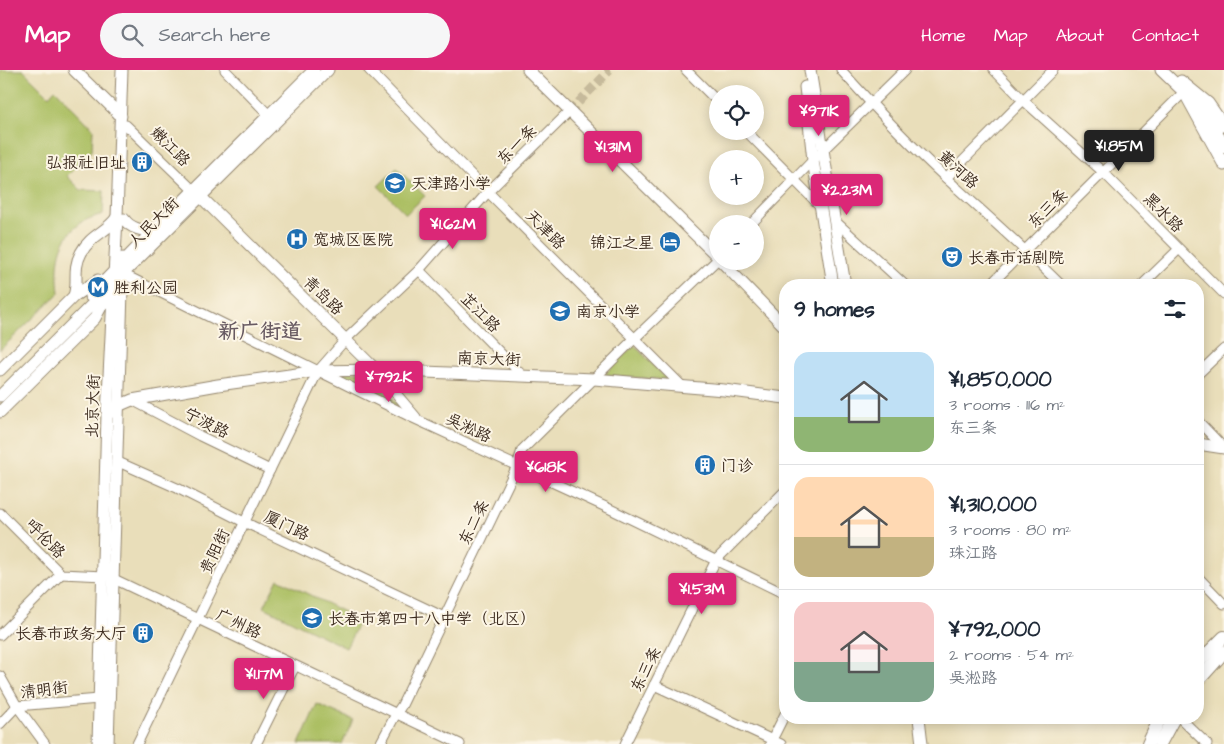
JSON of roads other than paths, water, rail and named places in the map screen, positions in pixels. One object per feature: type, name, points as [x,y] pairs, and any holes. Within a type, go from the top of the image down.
[{"type":"highway","points":[[1186,90],[1203,111],[1224,146]]},
{"type":"highway","points":[[1204,657],[1224,636]]},
{"type":"highway","points":[[1204,674],[1224,652]]},
{"type":"highway","points":[[1146,744],[1155,724]]},
{"type":"highway","points":[[1162,744],[1172,724]]},
{"type":"main road","name":"嫩江路","points":[[74,70],[124,121]]},
{"type":"main road","name":"北京大街","points":[[122,70],[124,121]]},
{"type":"main road","name":"北京大街","points":[[98,744],[99,699],[116,460],[121,218],[124,121],[128,70]]},
{"type":"main road","name":"人民大街","points":[[0,396],[114,283],[120,269],[154,230],[197,194],[269,115],[314,70]]},
{"type":"main road","name":"人民大街","points":[[0,386],[197,194],[328,70]]},
{"type":"main road","points":[[528,70],[709,249]]},
{"type":"main road","points":[[803,70],[813,160],[832,279]]},
{"type":"main road","points":[[810,70],[844,279]]},
{"type":"main road","points":[[1161,70],[1186,90],[1208,103],[1224,126]]},
{"type":"main road","points":[[1170,70],[1186,90],[1224,164]]},
{"type":"main road","name":"青岛路","points":[[197,194],[376,370]]},
{"type":"main road","points":[[74,296],[76,289],[75,271],[81,252],[89,241],[121,218],[129,225],[141,230],[154,230]]},
{"type":"main road","points":[[0,370],[74,296],[120,269]]},
{"type":"main road","points":[[730,270],[779,321]]},
{"type":"main road","name":"北京大街","points":[[108,744],[109,578],[107,415],[114,283]]},
{"type":"main road","points":[[0,412],[95,318],[114,283]]},
{"type":"main road","name":"南京大街","points":[[107,415],[118,406],[132,400],[218,385],[318,371],[376,370],[594,378],[779,397]]},
{"type":"main road","points":[[1204,445],[1224,448]]},
{"type":"main road","points":[[1204,650],[1224,630]]},
{"type":"main road","points":[[1204,679],[1224,657]]},
{"type":"main road","points":[[920,724],[922,744]]},
{"type":"main road","points":[[926,724],[929,744]]},
{"type":"street","points":[[225,70],[269,115]]},
{"type":"street","name":"天津路","points":[[369,70],[682,386]]},
{"type":"street","points":[[686,70],[709,93]]},
{"type":"street","name":"黄河路","points":[[841,70],[871,104],[946,178],[1055,279]]},
{"type":"street","points":[[760,215],[905,70]]},
{"type":"street","name":"黑水路","points":[[994,70],[1023,100],[1104,173],[1224,294]]},
{"type":"street","points":[[946,178],[1053,70]]},
{"type":"street","name":"东三条","points":[[996,279],[1186,90]]},
{"type":"street","name":"东一条","points":[[318,371],[346,340],[419,270],[488,192],[569,112]]},
{"type":"street","name":"嫩江路","points":[[124,121],[197,194]]},
{"type":"street","points":[[755,140],[835,221],[898,279]]},
{"type":"street","points":[[1148,279],[1179,249]]},
{"type":"street","name":"东二条","points":[[380,744],[402,705],[517,466],[522,450],[709,267]]},
{"type":"street","name":"吴淞路","points":[[120,269],[419,421],[779,591]]},
{"type":"street","name":"芷江路","points":[[419,270],[523,376]]},
{"type":"street","points":[[1204,368],[1224,349]]},
{"type":"street","name":"青岛路","points":[[376,370],[419,421]]},
{"type":"street","name":"贵阳街","points":[[137,744],[318,371]]},
{"type":"street","name":"宁波路","points":[[132,400],[270,470]]},
{"type":"street","points":[[1204,427],[1224,448]]},
{"type":"street","name":"厦门路","points":[[116,460],[444,616]]},
{"type":"street","name":"东三条","points":[[625,744],[716,560],[779,497]]},
{"type":"street","name":"呼伦路","points":[[0,513],[61,574],[109,578]]},
{"type":"street","points":[[0,635],[61,574]]},
{"type":"street","name":"广州路","points":[[109,578],[460,744]]},
{"type":"street","points":[[1204,583],[1224,604]]},
{"type":"street","points":[[256,744],[294,666]]},
{"type":"street","points":[[0,676],[17,706],[45,744]]},
{"type":"street","points":[[654,685],[774,743],[781,724]]},
{"type":"street","name":"清明街","points":[[0,724],[17,706],[99,699]]},
{"type":"street","points":[[1186,724],[1207,744]]},
{"type":"tunnel","points":[[569,112],[610,70]]},
{"type":"place","name":"弘报社旧址","points":[[142,162]]},
{"type":"place","name":"天津路小学","points":[[395,183]]},
{"type":"place","name":"宽城区医院","points":[[297,239]]},
{"type":"place","name":"锦江之星","points":[[670,242]]},
{"type":"place","name":"长春市话剧院","points":[[952,257]]},
{"type":"place","name":"胜利公园","points":[[98,287]]},
{"type":"place","name":"南京小学","points":[[560,311]]},
{"type":"place","name":"门诊","points":[[705,465]]},
{"type":"place","name":"长春市第四十八中学（北区）","points":[[312,618]]},
{"type":"place","name":"长春市政务大厅","points":[[143,633]]},
{"type":"district","name":"新广街道","points":[[260,331]]}]
